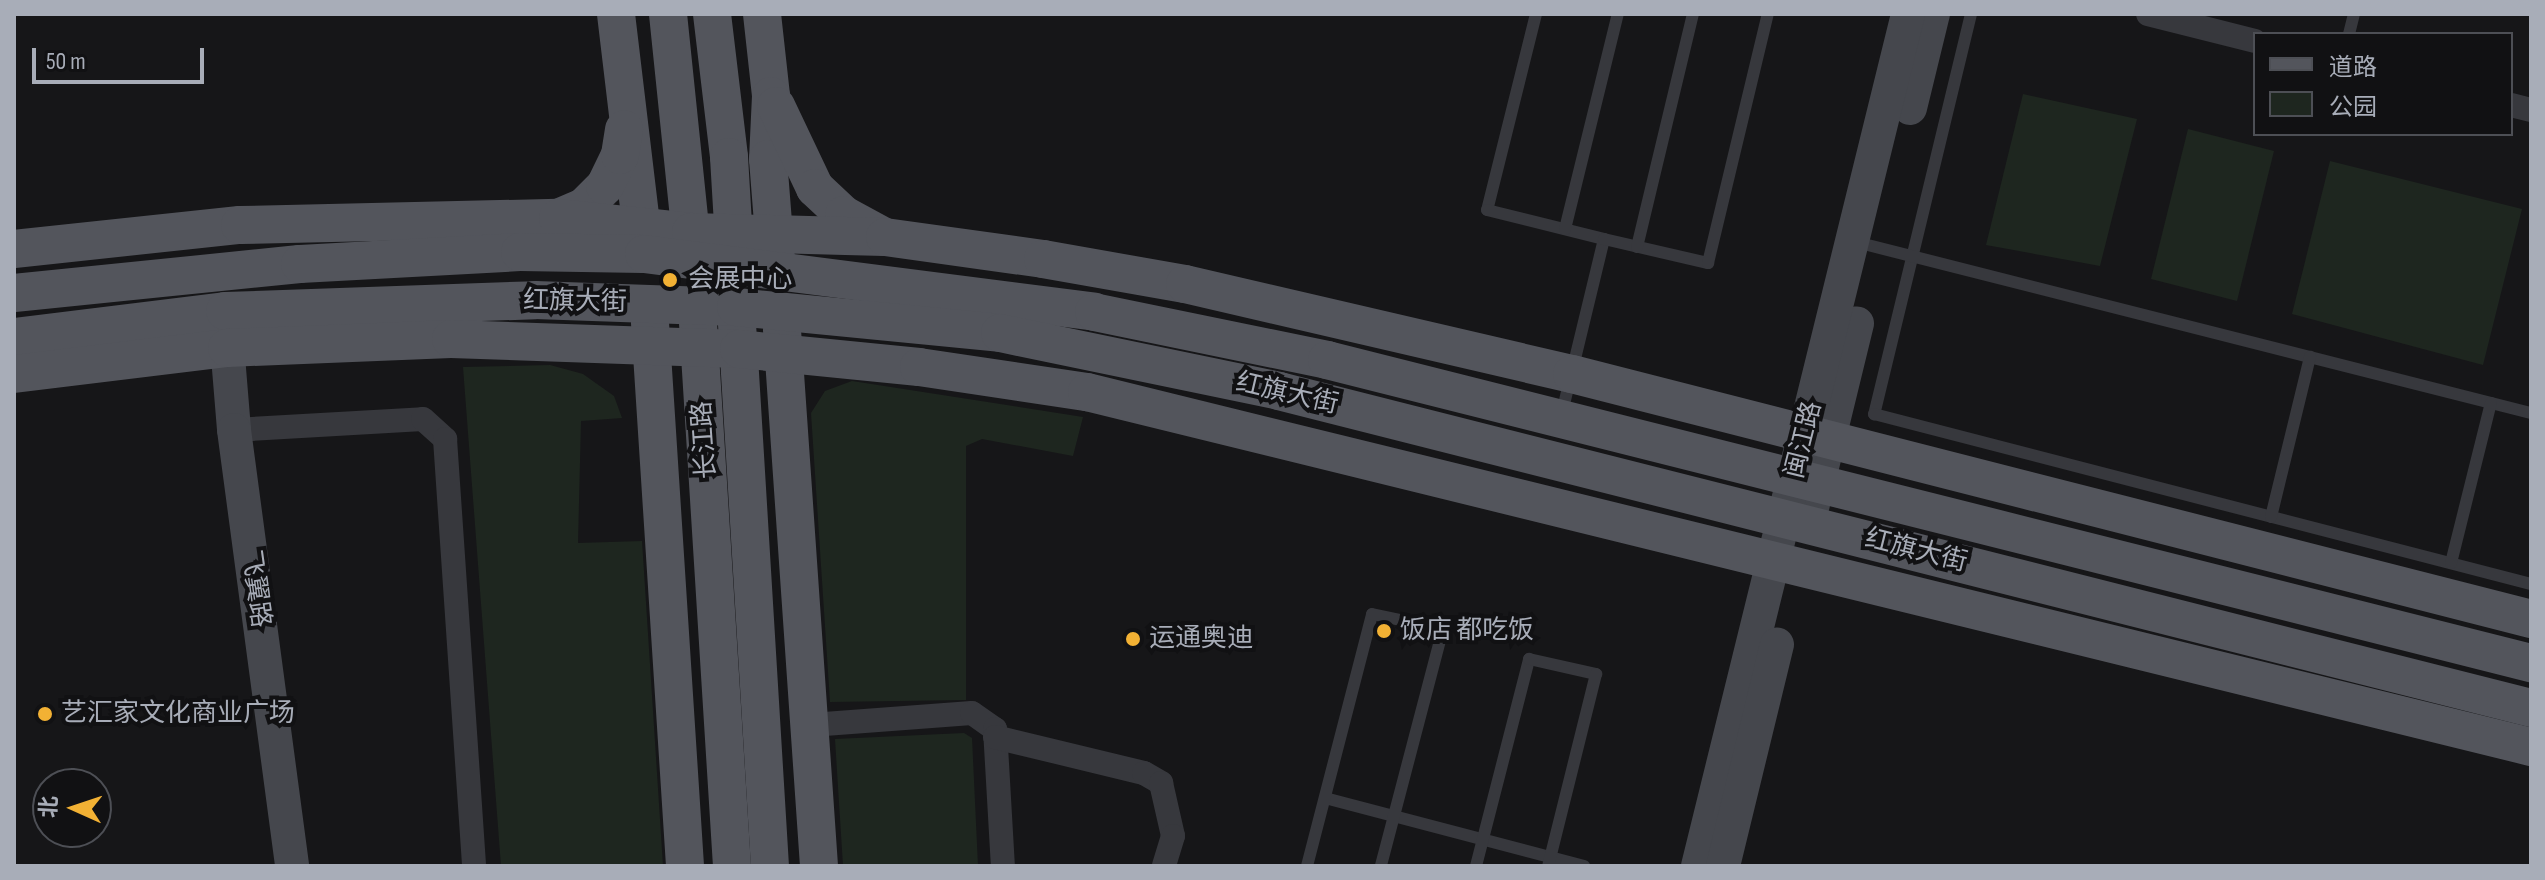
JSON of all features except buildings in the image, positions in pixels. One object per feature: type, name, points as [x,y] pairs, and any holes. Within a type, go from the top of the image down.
[{"type":"main road","points":[[616,14],[661,431],[685,866]]},
{"type":"main road","name":"长江路","points":[[668,14],[697,305],[732,866]]},
{"type":"main road","name":"长江路","points":[[712,14],[734,249],[770,866]]},
{"type":"main road","points":[[762,14],[771,96],[768,159],[774,251],[781,311],[819,866]]},
{"type":"main road","name":"闽江路","points":[[1865,244],[1908,14]]},
{"type":"main road","name":"闽江路","points":[[1698,866],[1786,562],[1865,244],[1933,14]]},
{"type":"main road","points":[[558,218],[584,207],[614,173],[623,141],[626,90]]},
{"type":"main road","points":[[771,96],[815,188],[844,215],[885,237]]},
{"type":"main road","name":"红旗大街","points":[[14,249],[240,225],[558,218],[642,241],[774,251],[1180,327],[2531,663]]},
{"type":"main road","name":"红旗大街","points":[[774,251],[885,237],[1185,284],[1572,374],[1817,436],[2234,526],[2531,619]]},
{"type":"main road","name":"红旗大街","points":[[14,293],[300,264],[520,252],[642,241]]},
{"type":"main road","name":"红旗大街","points":[[14,374],[226,330],[453,301],[736,307],[1000,333],[1126,357],[1797,521],[2531,708]]},
{"type":"main road","name":"红旗大街","points":[[14,337],[226,330],[739,349],[1087,392],[2531,747]]},
{"type":"main road","name":"飞翼路","points":[[226,330],[234,430],[292,866]]},
{"type":"main road","points":[[566,343],[600,355],[636,381],[661,431]]},
{"type":"main road","points":[[789,458],[802,394],[819,375],[854,361]]},
{"type":"main road","name":"闽江路","points":[[1723,866],[1786,562]]},
{"type":"street","points":[[2148,14],[2253,40]]},
{"type":"street","points":[[234,430],[423,419],[445,439],[474,866]]},
{"type":"street","points":[[811,725],[972,713],[995,729],[1003,866]]},
{"type":"street","points":[[995,737],[1144,773],[1161,783],[1173,836],[1164,866]]},
{"type":"lane","points":[[1536,14],[1487,210],[1708,263],[1769,14]]},
{"type":"lane","points":[[1565,229],[1618,14]]},
{"type":"lane","points":[[1637,247],[1693,14]]},
{"type":"lane","points":[[1971,14],[1874,414],[2234,526],[2271,517],[2531,584]]},
{"type":"lane","points":[[1560,420],[1604,239]]},
{"type":"lane","points":[[1865,244],[2531,413]]},
{"type":"lane","points":[[2271,517],[2310,357]]},
{"type":"lane","points":[[2451,563],[2491,403]]},
{"type":"lane","points":[[1307,866],[1372,614],[1443,629],[1381,866]]},
{"type":"lane","points":[[1476,866],[1529,659],[1596,674],[1549,862]]},
{"type":"lane","points":[[1325,798],[1483,838],[1549,862],[1584,866]]},
{"type":"green space","points":[[2023,94],[2137,119],[2100,266],[1986,245]]},
{"type":"green space","points":[[2188,129],[2274,151],[2237,301],[2151,279]]},
{"type":"green space","points":[[2330,161],[2522,209],[2483,365],[2292,314]]},
{"type":"green space","points":[[550,365],[583,374],[614,396],[622,418],[581,421],[578,543],[642,541],[663,866],[501,866],[463,367]]},
{"type":"green space","points":[[852,381],[1083,417],[1073,456],[982,439],[966,446],[966,700],[830,702],[811,413],[825,391]]},
{"type":"green space","points":[[964,733],[972,738],[978,866],[843,866],[835,739]]},
{"type":"place","name":"会展中心","points":[[670,280]]},
{"type":"place","name":"饭店 都吃饭","points":[[1384,631]]},
{"type":"place","name":"运通奥迪","points":[[1133,639]]},
{"type":"place","name":"艺汇家文化商业广场","points":[[45,714]]}]
